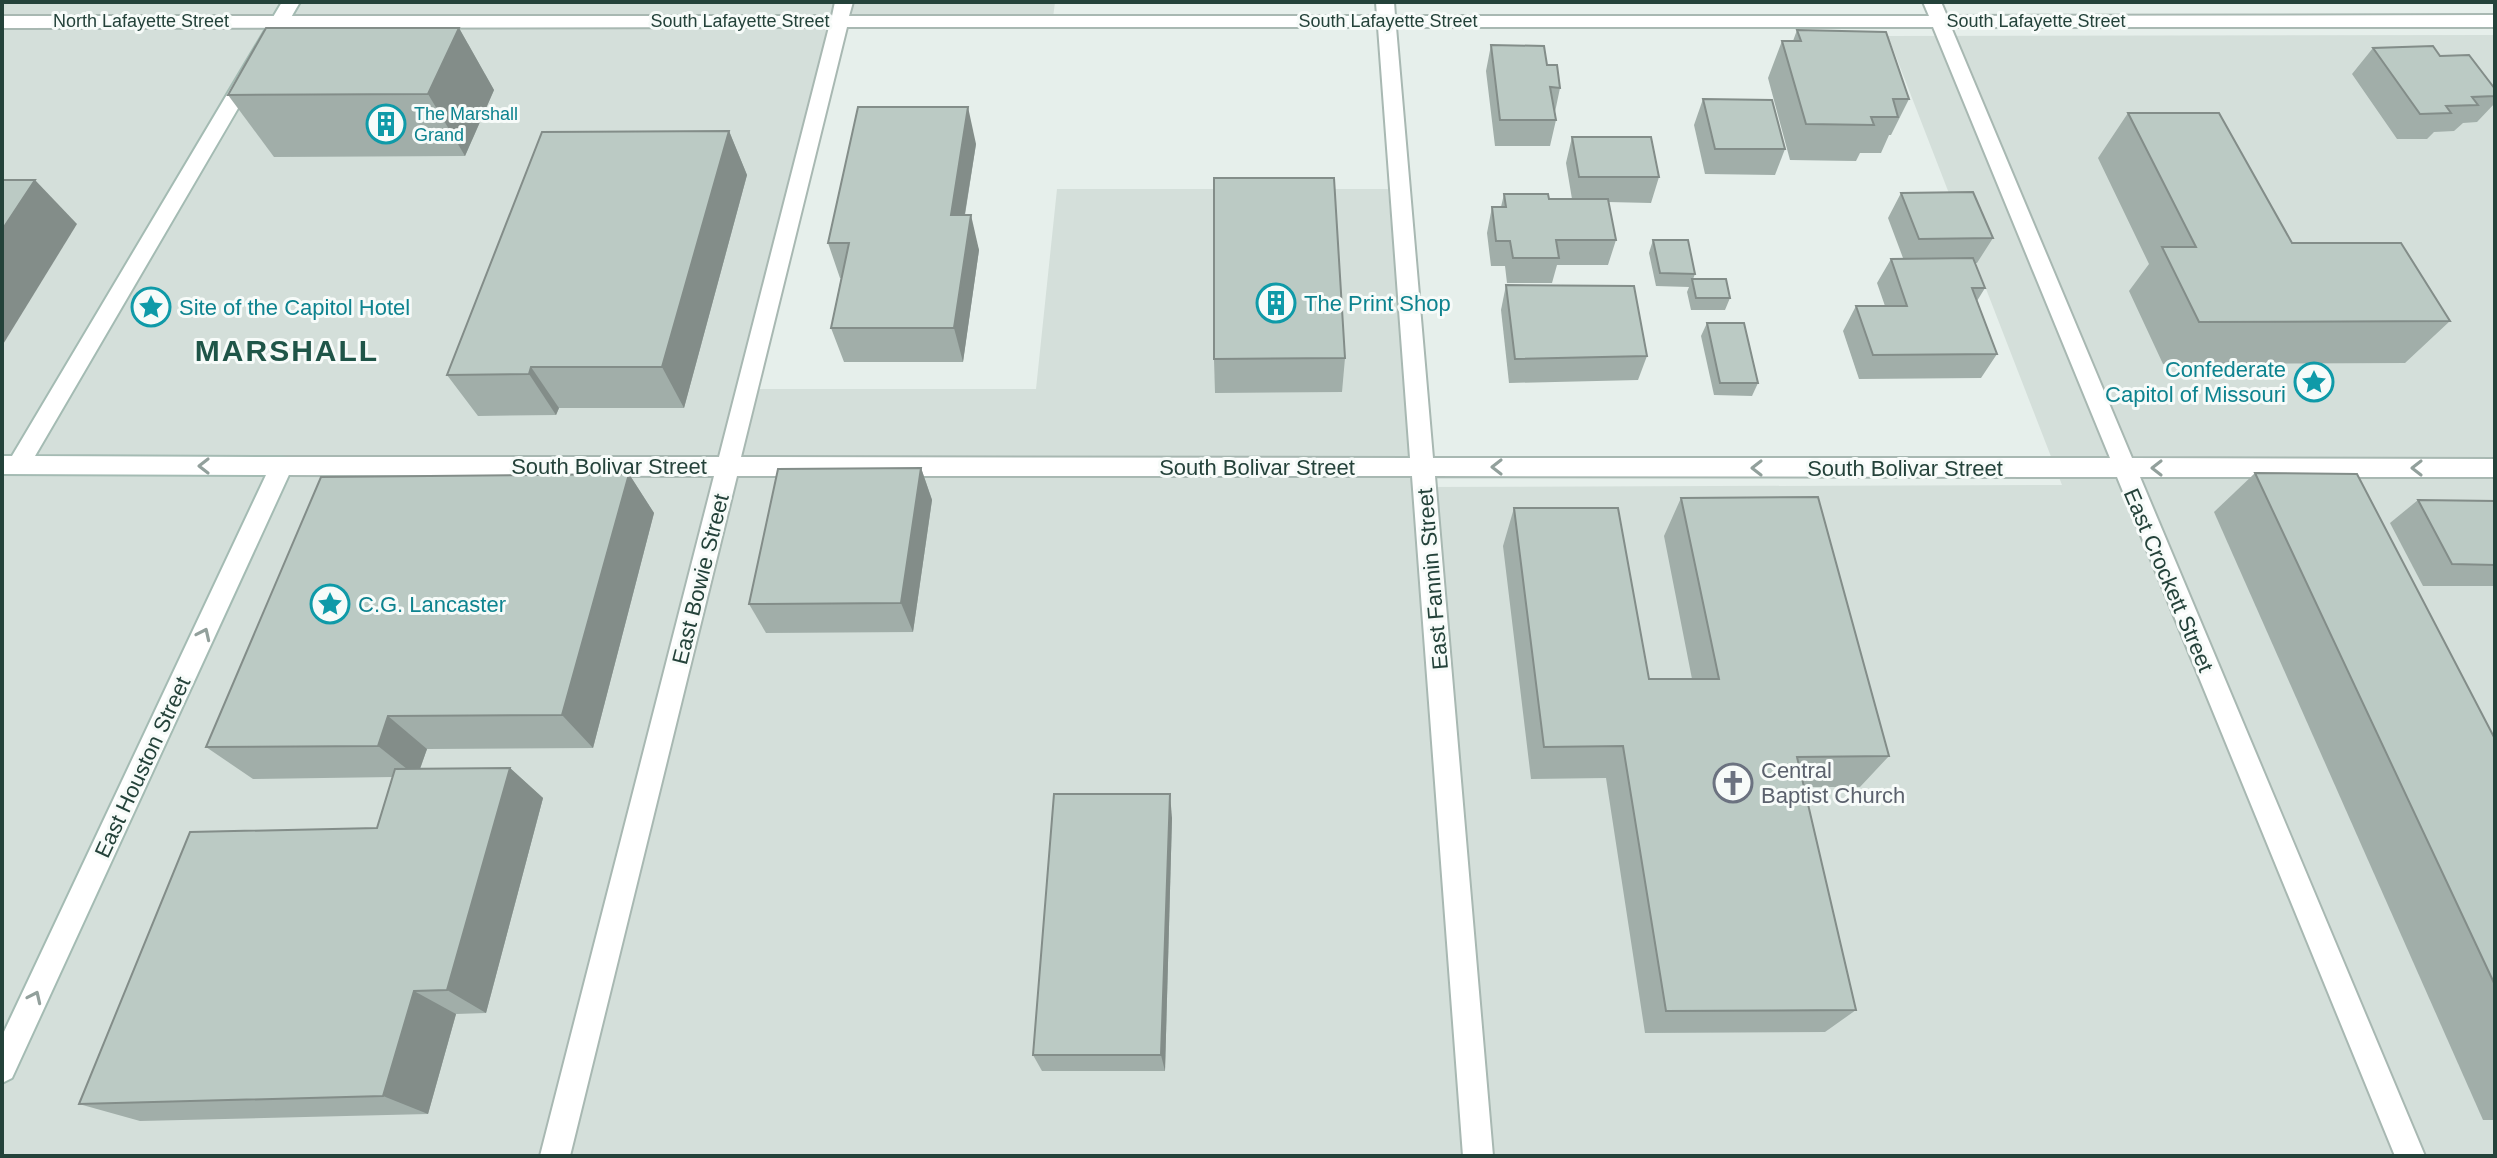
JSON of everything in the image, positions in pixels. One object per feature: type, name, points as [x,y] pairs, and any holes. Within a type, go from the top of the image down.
[{"type":"street","points":[[10,465],[291,2]]},
{"type":"street","name":"South Lafayette Street","points":[[280,21],[842,11],[1936,11],[2495,21]]},
{"type":"street","name":"East Bowie Street","points":[[555,1156],[842,11]]},
{"type":"street","name":"East Fannin Street","points":[[1386,11],[1478,1156]]},
{"type":"street","name":"East Crockett Street","points":[[1936,11],[2122,468],[2410,1156]]},
{"type":"street","name":"North Lafayette Street","points":[[2,22],[280,21]]},
{"type":"street","name":"South Bolivar Street","points":[[10,465],[2495,468]]},
{"type":"street","name":"East Houston Street","points":[[2,1068],[282,466]]},
{"type":"shaded area","points":[[2,2],[1055,2],[1052,26],[840,27],[751,389],[1036,389],[1057,189],[1388,189],[1413,487],[2062,485],[1888,36],[2495,35],[2495,1156],[2,1156]]},
{"type":"building","points":[[266,28],[459,28],[428,94],[228,95]]},
{"type":"building","points":[[1797,30],[1886,32],[1909,99],[1893,99],[1898,117],[1871,117],[1874,125],[1806,124],[1782,41],[1801,41]]},
{"type":"building","points":[[1491,45],[1544,46],[1547,65],[1557,65],[1560,88],[1550,87],[1556,120],[1500,120]]},
{"type":"building","points":[[2433,46],[2440,56],[2469,55],[2495,89],[2495,96],[2472,97],[2478,105],[2446,106],[2451,113],[2420,114],[2373,48]]},
{"type":"building","points":[[1703,99],[1772,100],[1785,149],[1715,149]]},
{"type":"building","points":[[858,107],[968,107],[951,215],[971,215],[954,328],[831,328],[849,243],[828,243]]},
{"type":"building","points":[[2128,113],[2219,113],[2292,243],[2401,243],[2450,321],[2199,322],[2162,247],[2196,247]]},
{"type":"building","points":[[729,131],[662,367],[531,367],[529,374],[447,375],[542,132]]},
{"type":"building","points":[[1572,137],[1651,137],[1659,177],[1579,177]]},
{"type":"building","name":"The Print Shop","points":[[1214,178],[1334,178],[1345,358],[1214,359]]},
{"type":"building","points":[[2,180],[35,180],[2,230]]},
{"type":"building","points":[[1973,192],[1993,238],[1919,239],[1901,193]]},
{"type":"building","points":[[1504,194],[1548,194],[1549,199],[1608,199],[1616,240],[1556,240],[1559,258],[1513,258],[1510,241],[1496,241],[1492,207],[1506,207]]},
{"type":"building","points":[[1653,240],[1688,240],[1695,274],[1660,273]]},
{"type":"building","points":[[1973,258],[1985,288],[1972,288],[1997,354],[1873,355],[1856,306],[1907,306],[1891,259]]},
{"type":"building","points":[[1692,279],[1726,279],[1730,298],[1696,298]]},
{"type":"building","points":[[1506,285],[1634,286],[1647,356],[1515,359]]},
{"type":"building","points":[[1707,323],[1744,323],[1758,383],[1720,383]]},
{"type":"building","points":[[921,468],[901,603],[749,604],[778,469]]},
{"type":"building","points":[[2255,473],[2357,474],[2495,739],[2495,985]]},
{"type":"building","points":[[629,474],[562,715],[388,716],[378,746],[206,747],[321,477]]},
{"type":"building","name":"Central Baptist Church","points":[[1818,497],[1889,756],[1797,757],[1856,1010],[1666,1011],[1623,746],[1544,747],[1514,508],[1618,508],[1649,679],[1719,679],[1681,498]]},
{"type":"building","points":[[2418,500],[2495,501],[2495,565],[2452,564]]},
{"type":"building","points":[[510,768],[447,990],[414,991],[383,1096],[79,1104],[190,832],[377,828],[395,769]]},
{"type":"building","points":[[1054,794],[1170,794],[1161,1055],[1033,1055]]},
{"type":"place","name":"The Marshall Grand","points":[[386,124]]},
{"type":"place","name":"The Print Shop","points":[[1276,303]]},
{"type":"place","name":"Site of the Capitol Hotel","points":[[151,307]]},
{"type":"place","name":"Confederate Capitol of Missouri","points":[[2314,382]]},
{"type":"place","name":"C.G. Lancaster","points":[[330,604]]},
{"type":"place","name":"Central Baptist Church","points":[[1733,783]]},
{"type":"district","name":"MARSHALL","points":[[287,351]]}]
